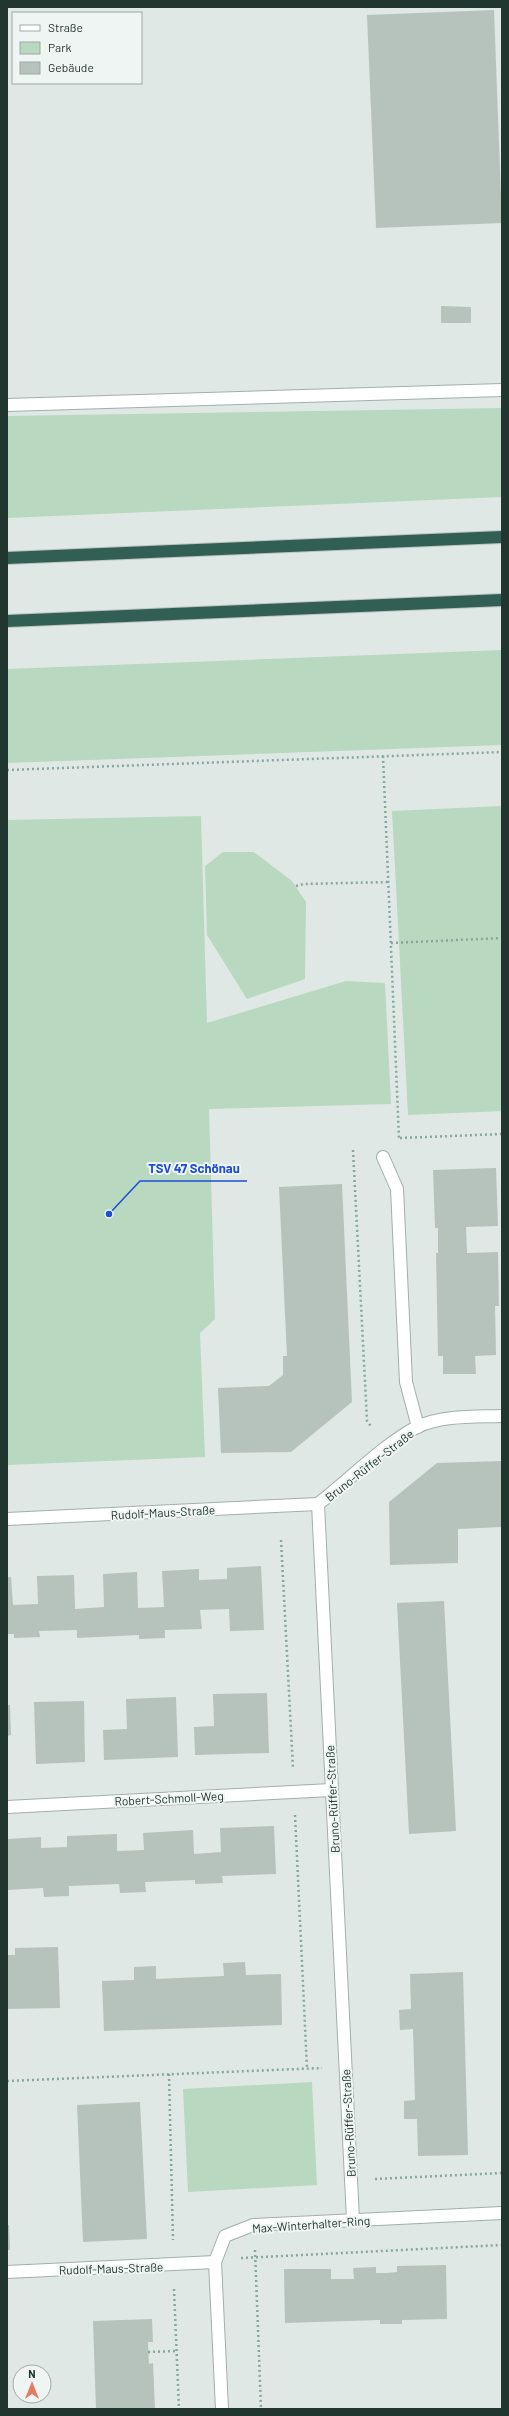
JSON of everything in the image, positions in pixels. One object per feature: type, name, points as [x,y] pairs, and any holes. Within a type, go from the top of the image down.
[{"type":"highway","points":[[7,558],[502,537]]},
{"type":"highway","points":[[7,622],[502,600]]},
{"type":"street","points":[[7,405],[502,390]]},
{"type":"street","name":"Bruno-Rüffer-Straße","points":[[383,1157],[397,1189],[406,1382],[418,1427]]},
{"type":"street","name":"Bruno-Rüffer-Straße","points":[[353,2220],[318,1504],[386,1449],[418,1427],[450,1418],[502,1416]]},
{"type":"street","name":"Rudolf-Maus-Straße","points":[[7,1519],[318,1504]]},
{"type":"street","name":"Robert-Schmoll-Weg","points":[[7,1806],[331,1790]]},
{"type":"street","name":"Max-Winterhalter-Ring","points":[[222,2409],[215,2262],[225,2236],[254,2225],[502,2213]]},
{"type":"street","name":"Rudolf-Maus-Straße","points":[[7,2272],[215,2262]]},
{"type":"path","points":[[7,770],[502,752]]},
{"type":"path","points":[[383,756],[400,1138],[502,1134]]},
{"type":"path","points":[[296,886],[304,884],[389,882]]},
{"type":"path","points":[[391,943],[502,938]]},
{"type":"path","points":[[353,1150],[367,1421],[386,1449]]},
{"type":"path","points":[[7,2081],[345,2067]]},
{"type":"path","points":[[351,2180],[502,2173]]},
{"type":"path","points":[[254,2225],[261,2409]]},
{"type":"path","points":[[215,2262],[255,2256],[502,2245]]},
{"type":"path","points":[[148,2352],[177,2351]]},
{"type":"green space","points":[[502,408],[502,497],[7,518],[7,416]]},
{"type":"green space","points":[[502,650],[502,745],[7,763],[7,669]]},
{"type":"green space","points":[[502,806],[502,1111],[408,1115],[392,811]]},
{"type":"green space","points":[[201,816],[207,1023],[346,981],[385,983],[391,1104],[209,1109],[215,1319],[200,1333],[205,1457],[7,1465],[7,820]]},
{"type":"green space","points":[[223,852],[254,852],[292,881],[306,902],[305,979],[247,999],[207,935],[205,866]]},
{"type":"green space","points":[[312,2082],[317,2185],[188,2192],[183,2089]]},
{"type":"building","points":[[494,10],[502,223],[376,228],[367,15]]},
{"type":"building","points":[[441,306],[471,307],[471,323],[441,323]]},
{"type":"building","points":[[496,1168],[498,1226],[466,1227],[467,1253],[498,1252],[499,1306],[495,1306],[496,1355],[475,1356],[476,1374],[443,1374],[443,1356],[438,1356],[436,1253],[438,1253],[438,1228],[435,1228],[433,1170]]},
{"type":"building","points":[[342,1184],[352,1402],[291,1452],[221,1453],[218,1388],[269,1386],[283,1375],[283,1356],[287,1356],[279,1187]]},
{"type":"building","points":[[502,1461],[502,1527],[458,1529],[458,1563],[390,1565],[389,1502],[437,1463]]},
{"type":"building","points":[[261,1566],[264,1630],[230,1631],[229,1609],[200,1610],[202,1629],[165,1630],[165,1638],[139,1639],[139,1635],[77,1638],[77,1630],[39,1631],[40,1637],[14,1638],[14,1634],[7,1634],[7,1577],[11,1577],[13,1605],[38,1604],[37,1576],[74,1575],[75,1609],[104,1607],[103,1574],[137,1572],[138,1608],[164,1607],[162,1571],[199,1569],[199,1580],[227,1579],[227,1568]]},
{"type":"building","points":[[444,1601],[456,1831],[409,1834],[397,1603]]},
{"type":"building","points":[[267,1693],[269,1753],[195,1755],[194,1727],[214,1726],[213,1694]]},
{"type":"building","points":[[176,1697],[178,1757],[104,1760],[103,1730],[127,1729],[126,1699]]},
{"type":"building","points":[[84,1701],[85,1762],[36,1764],[34,1702]]},
{"type":"building","points":[[7,1705],[10,1705],[11,1735],[7,1736]]},
{"type":"building","points":[[274,1826],[276,1874],[222,1876],[223,1883],[195,1884],[195,1880],[145,1882],[146,1892],[120,1893],[119,1884],[69,1886],[69,1896],[44,1897],[43,1888],[7,1890],[7,1839],[41,1837],[41,1848],[67,1847],[67,1836],[117,1834],[117,1851],[144,1850],[143,1833],[193,1830],[194,1854],[221,1852],[220,1828]]},
{"type":"building","points":[[58,1947],[60,2008],[7,2009],[7,1955],[15,1955],[15,1948]]},
{"type":"building","points":[[245,1962],[246,1975],[281,1974],[282,2025],[104,2031],[102,1981],[134,1980],[134,1967],[156,1966],[156,1979],[224,1976],[223,1963]]},
{"type":"building","points":[[463,1972],[468,2155],[418,2156],[417,2119],[404,2119],[404,2101],[415,2100],[413,2029],[400,2030],[399,2010],[411,2009],[410,1974]]},
{"type":"building","points":[[140,2102],[147,2239],[83,2242],[77,2105]]},
{"type":"building","points":[[7,2225],[9,2225],[10,2250],[7,2250]]},
{"type":"building","points":[[446,2265],[447,2319],[402,2320],[402,2324],[380,2324],[380,2320],[285,2323],[284,2269],[331,2269],[331,2279],[354,2279],[353,2268],[376,2267],[376,2273],[387,2273],[397,2272],[397,2266]]},
{"type":"building","points":[[152,2319],[153,2342],[148,2342],[149,2364],[153,2363],[155,2409],[96,2409],[93,2321]]},
{"type":"place","name":"TSV 47 Schönau","points":[[109,1214]]}]
